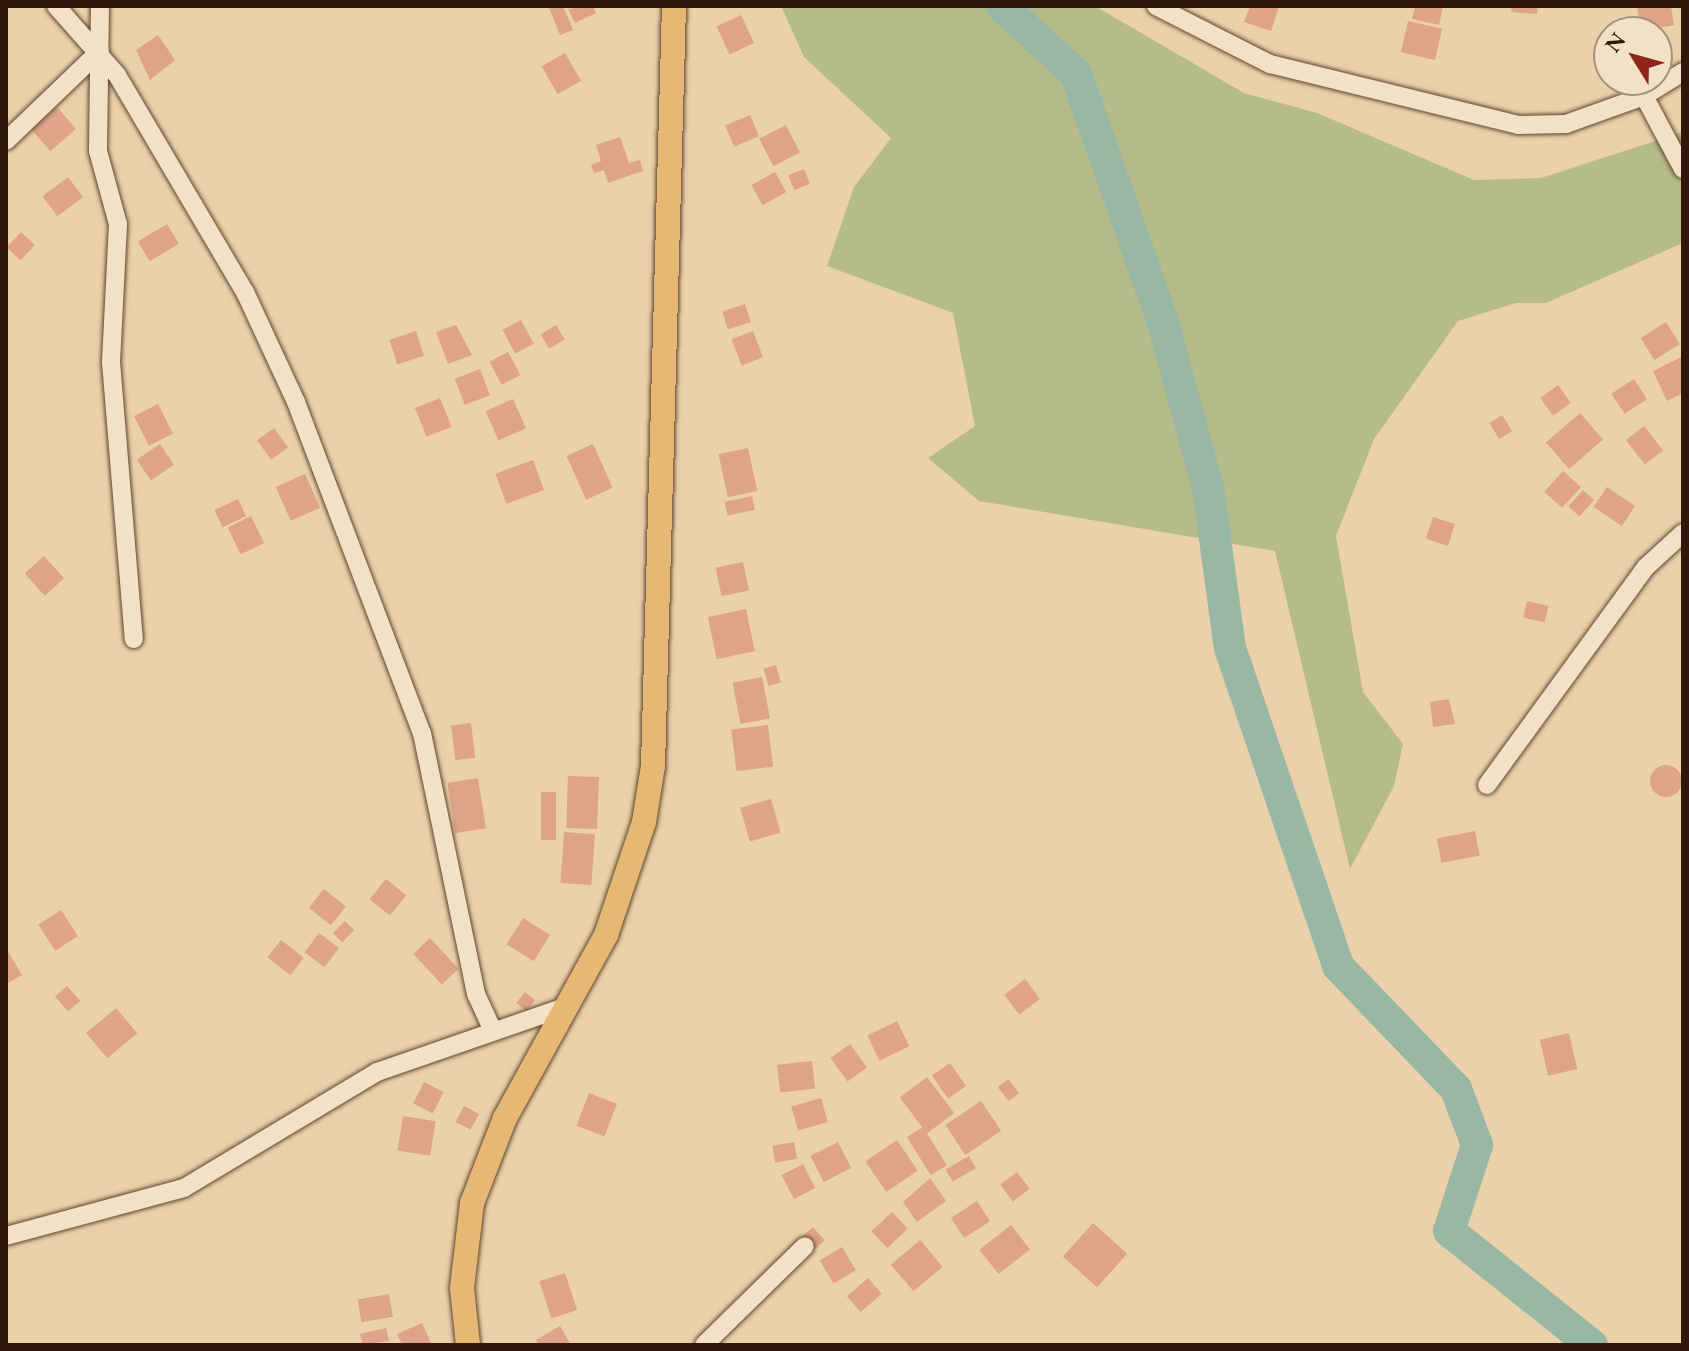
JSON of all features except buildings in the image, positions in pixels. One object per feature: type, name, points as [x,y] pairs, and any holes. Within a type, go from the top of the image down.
[{"type":"main road","points":[[468,1345],[462,1288],[472,1203],[505,1118],[624,889],[653,766],[674,6]]},
{"type":"street","points":[[56,6],[100,51],[245,292],[325,474],[422,733],[476,994],[493,1031]]},
{"type":"street","points":[[100,6],[98,151],[118,236],[111,362],[134,639]]},
{"type":"street","points":[[1156,6],[1270,64],[1519,125],[1566,124],[1644,96],[1683,169]]},
{"type":"street","points":[[6,141],[100,51]]},
{"type":"street","points":[[1487,785],[1646,567],[1683,533]]},
{"type":"street","points":[[6,1236],[184,1188],[242,1160],[364,1079],[565,1007]]},
{"type":"street","points":[[704,1345],[805,1246]]},
{"type":"green space","points":[[781,6],[1095,6],[1244,93],[1317,113],[1474,180],[1541,178],[1683,132],[1683,243],[1546,303],[1516,303],[1458,321],[1374,439],[1336,536],[1363,692],[1403,744],[1394,786],[1350,869],[1275,551],[979,501],[928,458],[975,426],[953,313],[827,266],[854,187],[891,138],[804,57]]},
{"type":"waterway","points":[[1002,6],[1076,74],[1162,319],[1208,488],[1230,648],[1338,966],[1456,1089],[1477,1145],[1449,1231],[1592,1345]]}]
